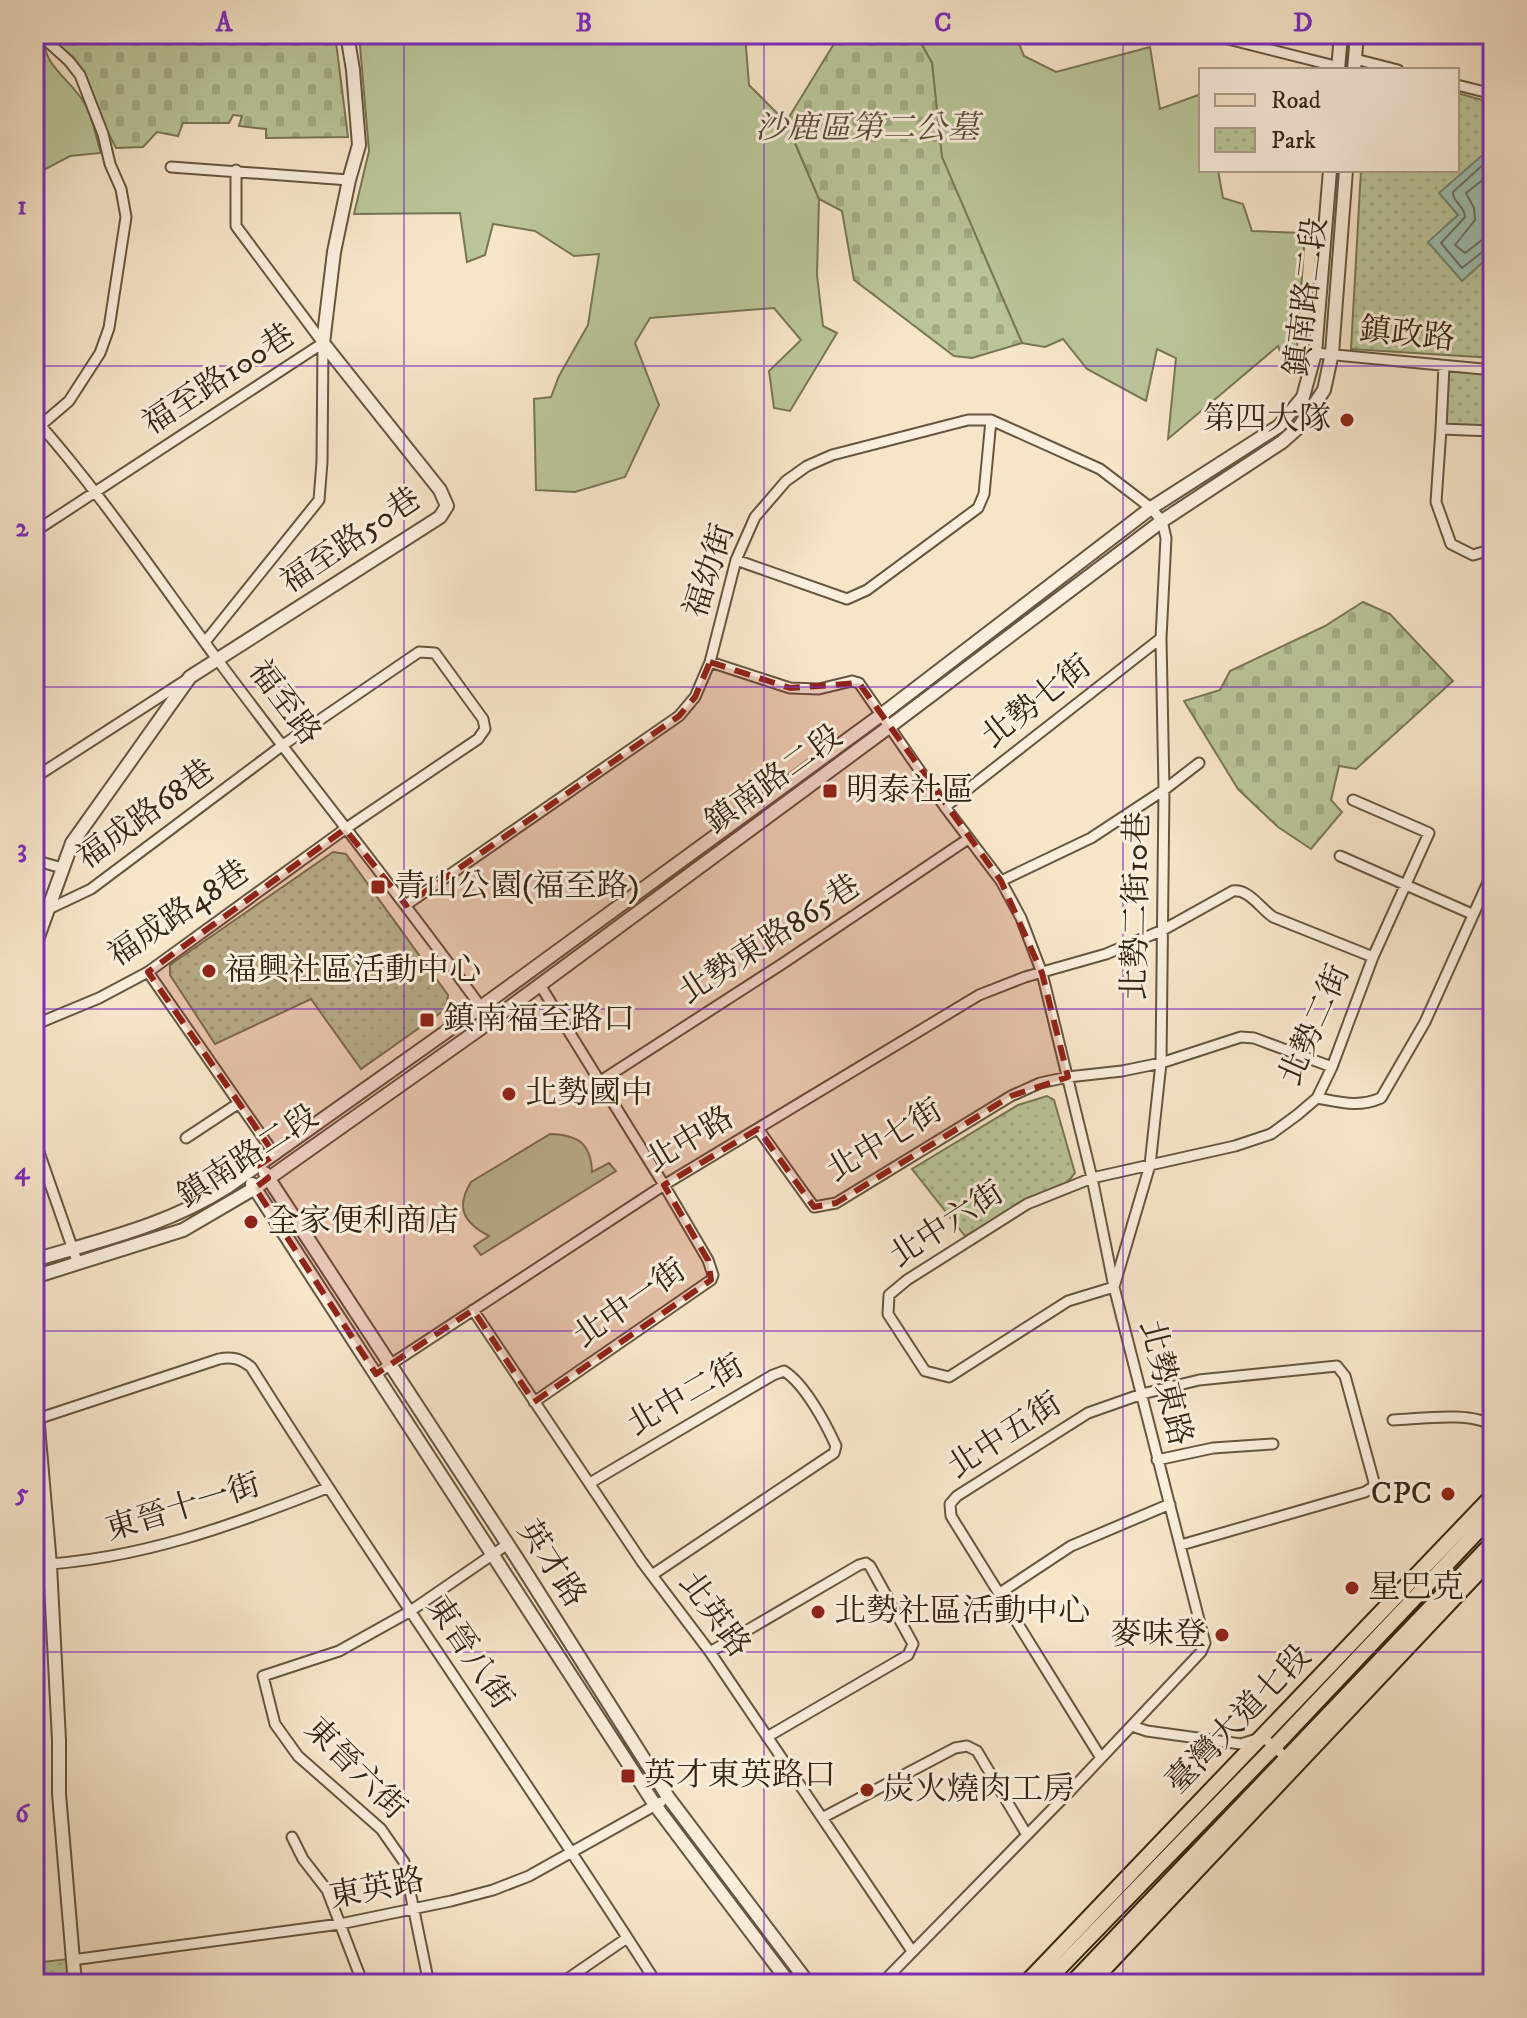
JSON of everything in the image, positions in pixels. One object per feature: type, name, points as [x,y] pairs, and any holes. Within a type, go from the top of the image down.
[{"type":"main road","name":"臺灣大道七段","points":[[1044,1984],[1493,1495]]},
{"type":"main road","name":"臺灣大道七段","points":[[1025,1984],[1493,1515]]},
{"type":"main road","name":"臺灣大道七段","points":[[1090,1984],[1493,1542]]},
{"type":"main road","name":"臺灣大道七段","points":[[1071,1984],[1493,1557]]},
{"type":"street","points":[[37,421],[69,401],[100,353],[109,328],[126,217],[121,189],[110,164],[91,99],[80,75],[43,34]]},
{"type":"street","points":[[205,642],[319,500],[323,343],[334,252],[359,145],[347,34]]},
{"type":"street","points":[[1208,34],[1339,68],[1341,34]]},
{"type":"street","points":[[1357,34],[1355,65],[1381,68]]},
{"type":"street","points":[[1459,86],[1493,94]]},
{"type":"street","points":[[171,167],[349,180]]},
{"type":"street","name":"福至路100巷","points":[[34,532],[323,343],[236,226],[236,170]]},
{"type":"street","name":"鎮南路二段","points":[[34,1260],[151,1225],[187,1210],[275,1155],[881,715],[1151,508],[1279,426],[1303,397],[1315,353],[1330,172]]},
{"type":"street","name":"鎮南路二段","points":[[34,1277],[183,1230],[255,1188],[540,985],[1162,521],[1282,442],[1299,427],[1324,390],[1332,353],[1346,172]]},
{"type":"street","name":"福至路50巷","points":[[190,677],[440,517],[447,506],[440,490],[323,343]]},
{"type":"street","name":"鎮政路","points":[[1315,353],[1493,370]]},
{"type":"street","points":[[1444,366],[1436,502],[1451,544],[1473,555],[1493,549]]},
{"type":"street","name":"福幼街","points":[[406,905],[679,716],[695,697],[710,662],[736,560],[755,517],[786,481],[807,466],[832,455],[968,420],[991,420]]},
{"type":"street","points":[[736,560],[847,599],[867,590],[978,508],[984,494],[991,420],[1100,469],[1151,508],[1162,521]]},
{"type":"street","name":"福至路","points":[[37,421],[96,493],[217,659],[491,1021]]},
{"type":"street","points":[[1441,429],[1493,431]]},
{"type":"street","name":"北勢二街10巷","points":[[1114,1287],[1150,1165],[1161,1063],[1164,790],[1161,638],[1166,538],[1162,521]]},
{"type":"street","name":"北勢七街","points":[[945,807],[1161,638]]},
{"type":"street","name":"福成路68巷","points":[[39,914],[91,889],[283,745],[419,652],[435,653],[483,719],[485,729],[478,739],[345,829]]},
{"type":"street","name":"北勢東路","points":[[710,662],[790,688],[819,689],[852,681],[859,683],[1001,881],[1021,918],[1042,973],[1092,1178],[1114,1287],[1205,1643],[1201,1652],[1132,1726],[881,1984]]},
{"type":"street","points":[[34,778],[190,677]]},
{"type":"street","points":[[34,948],[39,914],[72,843],[190,677]]},
{"type":"street","points":[[1001,881],[1091,838],[1199,763]]},
{"type":"street","name":"北勢二街","points":[[1092,1178],[1235,1146],[1271,1134],[1317,1098],[1332,1067],[1373,957],[1429,833],[1353,800]]},
{"type":"street","name":"福成路48巷","points":[[34,1025],[99,998],[148,972],[345,829]]},
{"type":"street","name":"北勢東路865巷","points":[[599,1082],[968,839]]},
{"type":"street","points":[[1340,856],[1472,914]]},
{"type":"street","points":[[34,860],[62,868]]},
{"type":"street","points":[[1317,1098],[1355,1105],[1381,1098],[1425,1022],[1493,871]]},
{"type":"street","name":"北中路","points":[[376,1374],[664,1185],[979,995],[1025,977],[1106,954],[1163,930],[1233,891],[1241,890],[1273,917],[1373,957]]},
{"type":"street","points":[[148,972],[275,1155]]},
{"type":"street","name":"北中一街","points":[[534,1402],[711,1280],[712,1268],[540,985]]},
{"type":"street","points":[[1068,1077],[1161,1063],[1241,1037],[1254,1038],[1332,1067]]},
{"type":"street","name":"北中七街","points":[[758,1129],[814,1207],[822,1206],[836,1203],[1011,1096],[1040,1083],[1068,1077]]},
{"type":"street","points":[[186,1138],[239,1103]]},
{"type":"street","points":[[34,1138],[78,1264]]},
{"type":"street","name":"英才路","points":[[259,1165],[508,1544],[668,1797],[809,1984]]},
{"type":"street","name":"英才路","points":[[245,1174],[655,1805],[790,1984]]},
{"type":"street","name":"北中六街","points":[[1092,1178],[1027,1204],[907,1280],[889,1295],[888,1314],[925,1371],[949,1377],[1068,1301],[1114,1287]]},
{"type":"street","name":"北英路","points":[[473,1310],[912,1951]]},
{"type":"street","name":"東晉八街","points":[[37,1420],[219,1359],[234,1358],[251,1367],[327,1488],[574,1853],[657,1984]]},
{"type":"street","points":[[1142,1394],[1199,1380],[1337,1366],[1345,1376],[1374,1482],[1373,1487],[1365,1492],[1181,1545]]},
{"type":"street","name":"北中二街","points":[[590,1483],[773,1375],[784,1371],[793,1377],[810,1401],[836,1446],[834,1453],[652,1575]]},
{"type":"street","points":[[34,1380],[50,1565],[59,1794],[75,1984]]},
{"type":"street","name":"北中五街","points":[[1101,1758],[951,1516],[950,1504],[957,1496],[1088,1413],[1142,1394]]},
{"type":"street","points":[[1393,1420],[1470,1418],[1493,1426]]},
{"type":"street","points":[[1157,1460],[1213,1448],[1273,1444]]},
{"type":"street","name":"東晉十一街","points":[[34,1565],[112,1558],[174,1543],[248,1519],[327,1488]]},
{"type":"street","points":[[1000,1593],[1071,1546],[1170,1504]]},
{"type":"street","points":[[409,1612],[508,1544]]},
{"type":"street","points":[[710,1652],[859,1565],[866,1563],[870,1566],[913,1644],[908,1655],[767,1737]]},
{"type":"street","name":"東晉六街","points":[[409,1612],[339,1651],[263,1676],[275,1724],[298,1756],[381,1829],[404,1862],[414,1909]]},
{"type":"street","points":[[1132,1726],[1147,1731],[1241,1744],[1269,1742],[1291,1763]]},
{"type":"street","points":[[822,1818],[955,1748],[967,1746],[977,1751],[1027,1835]]},
{"type":"street","name":"東英路","points":[[72,1960],[340,1924],[493,1890],[574,1853],[668,1797]]},
{"type":"street","points":[[292,1837],[303,1859],[327,1890],[363,1984]]},
{"type":"street","points":[[414,1909],[429,1984]]},
{"type":"street","points":[[560,1984],[627,1938]]},
{"type":"highlighted area","points":[[710,662],[790,688],[859,683],[1001,881],[1042,973],[1068,1077],[1011,1096],[836,1203],[814,1207],[758,1129],[664,1185],[708,1260],[711,1280],[534,1402],[473,1310],[376,1374],[255,1188],[268,1178],[259,1165],[275,1155],[148,972],[345,829],[406,905],[679,716],[695,697]]},
{"type":"green space","points":[[34,34],[44,34],[44,45],[52,64],[85,104],[101,153],[70,156],[34,175]]},
{"type":"green space","points":[[46,34],[335,34],[348,137],[266,138],[266,129],[239,126],[242,116],[233,115],[229,123],[183,123],[178,136],[157,132],[143,147],[116,148],[84,86],[49,44]]},
{"type":"green space","points":[[359,34],[745,34],[749,85],[786,122],[819,199],[817,275],[823,326],[837,333],[790,411],[774,408],[769,371],[801,340],[774,308],[650,318],[635,343],[659,405],[625,477],[575,492],[536,490],[534,399],[551,397],[559,376],[588,325],[599,254],[574,256],[535,231],[493,224],[485,255],[467,262],[460,213],[354,214],[369,151]]},
{"type":"green space","name":"沙鹿區第二公墓","points":[[840,34],[916,34],[932,63],[942,157],[1022,343],[972,358],[954,356],[854,280],[842,211],[819,199],[786,122]]},
{"type":"green space","points":[[916,34],[1015,34],[1024,56],[1056,72],[1150,47],[1160,109],[1199,95],[1199,172],[1218,172],[1223,198],[1243,204],[1252,231],[1305,233],[1296,362],[1288,371],[1278,346],[1168,439],[1176,358],[1157,349],[1146,401],[1087,369],[1063,339],[1045,347],[1022,343],[941,157],[932,63]]},
{"type":"green space","points":[[1459,94],[1493,103],[1493,358],[1351,349],[1361,172],[1459,172]]},
{"type":"green space","points":[[1447,370],[1493,373],[1493,428],[1446,426]]},
{"type":"green space","points":[[1363,602],[1390,614],[1453,681],[1356,769],[1339,766],[1331,800],[1342,812],[1311,849],[1278,827],[1238,789],[1184,701],[1220,690],[1230,671],[1325,626]]},
{"type":"green space","points":[[333,852],[346,854],[448,995],[446,1009],[361,1069],[311,999],[215,1044],[170,975],[170,965]]},
{"type":"green space","points":[[1047,1096],[1054,1100],[1075,1173],[1066,1184],[1026,1201],[965,1236],[912,1169],[1018,1105]]},
{"type":"green space","points":[[550,1134],[568,1136],[581,1142],[589,1154],[592,1172],[609,1163],[616,1171],[481,1255],[474,1246],[489,1236],[473,1226],[463,1207],[471,1182]]},
{"type":"green space","points":[[68,1959],[71,1984],[34,1984],[34,1963]]},
{"type":"water","points":[[1487,151],[1493,157],[1493,253],[1462,281],[1428,242],[1458,215],[1439,193]]},
{"type":"place","name":"第四大隊","points":[[1347,420]]},
{"type":"place","name":"明泰社區","points":[[830,791]]},
{"type":"place","name":"青山公園(福至路)","points":[[378,887]]},
{"type":"place","name":"福興社區活動中心","points":[[209,971]]},
{"type":"place","name":"鎮南福至路口","points":[[427,1020]]},
{"type":"place","name":"北勢國中","points":[[509,1094]]},
{"type":"place","name":"全家便利商店","points":[[251,1222]]},
{"type":"place","name":"CPC","points":[[1448,1494]]},
{"type":"place","name":"星巴克","points":[[1352,1588]]},
{"type":"place","name":"北勢社區活動中心","points":[[818,1612]]},
{"type":"place","name":"麥味登","points":[[1222,1635]]},
{"type":"place","name":"英才東英路口","points":[[628,1776]]},
{"type":"place","name":"炭火燒肉工房","points":[[867,1790]]}]
